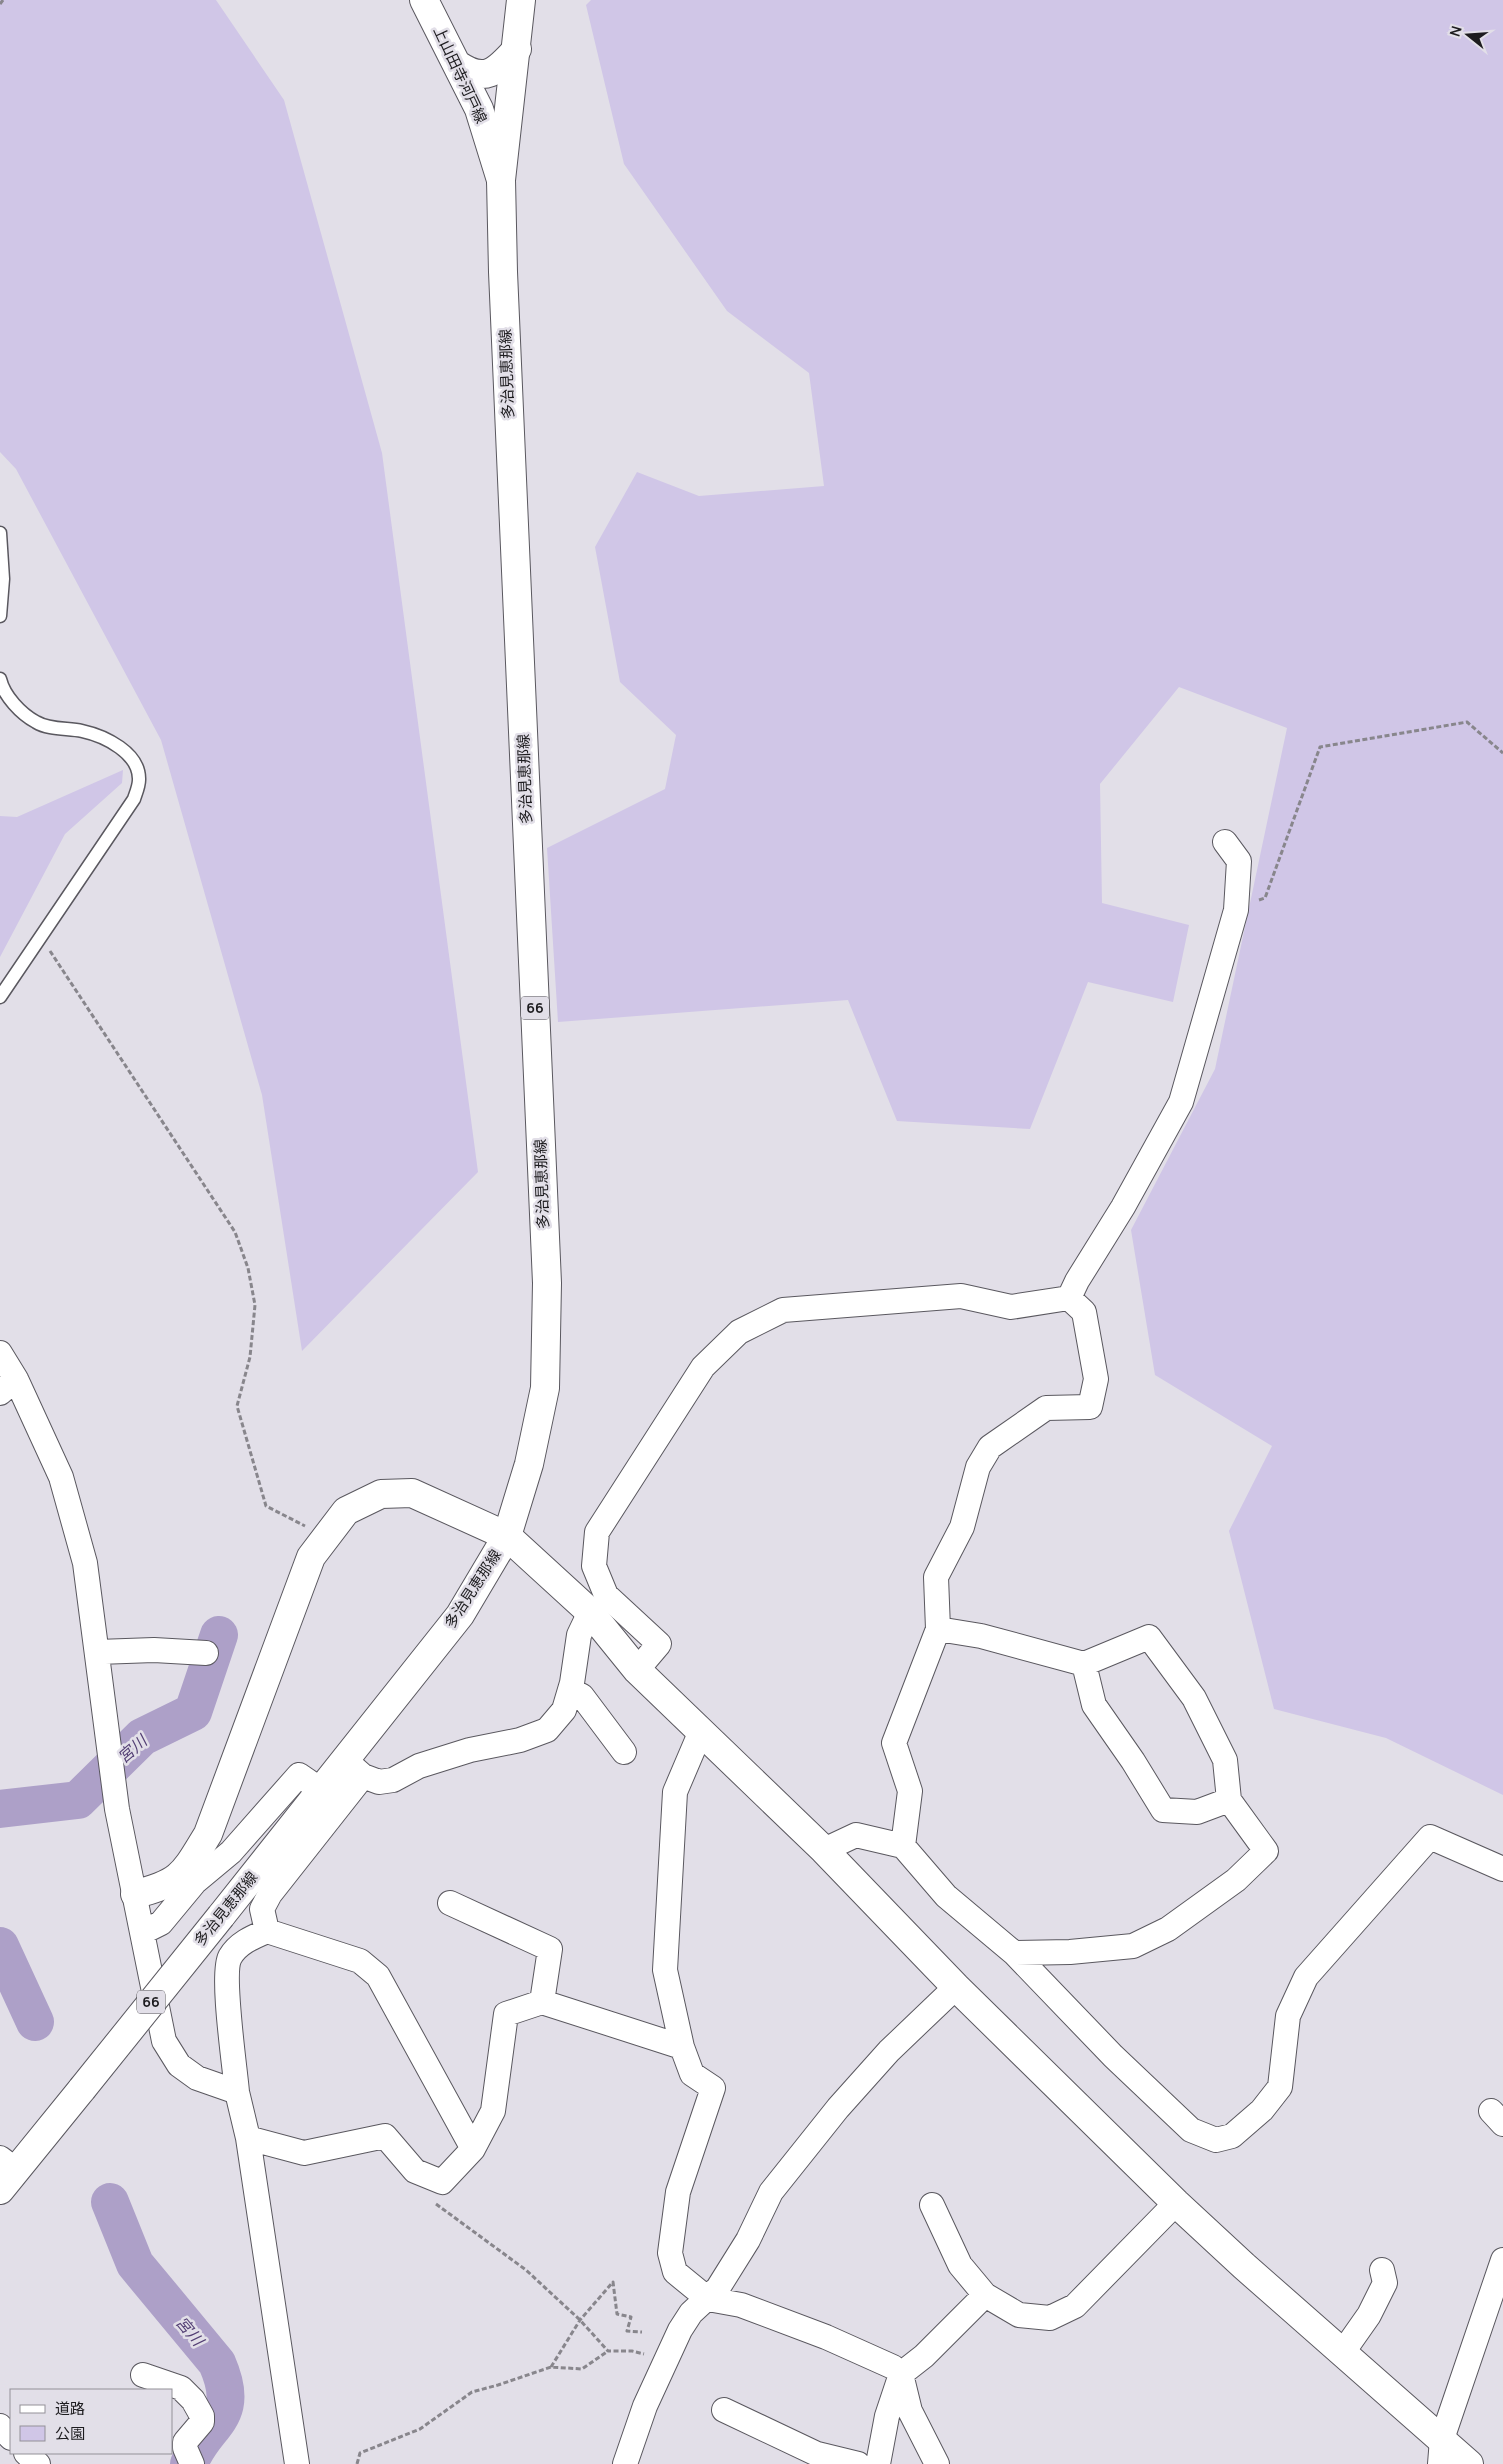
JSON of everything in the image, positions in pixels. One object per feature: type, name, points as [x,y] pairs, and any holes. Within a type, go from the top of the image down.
[{"type":"main road","name":"上山田寺河戸線","points":[[424,0],[479,109],[501,180]]},
{"type":"main road","name":"多治見恵那線","points":[[5,2173],[82,2088],[320,1790],[354,1768],[460,1615],[507,1536],[528,1464],[545,1388],[547,1283],[503,272],[501,180],[521,0]]},
{"type":"main road","points":[[458,65],[470,73],[479,76],[488,74],[500,68],[517,49]]},
{"type":"main road","points":[[135,1894],[157,1889],[174,1882],[185,1872],[208,1834],[311,1557],[325,1536],[346,1510],[381,1494],[412,1493],[507,1536],[590,1612],[637,1670],[824,1850],[956,1987],[1176,2203],[1342,2352],[1441,2452],[1468,2464]]},
{"type":"street","points":[[1069,1298],[1077,1281],[1124,1207],[1181,1102],[1237,906],[1239,861],[1226,842]]},
{"type":"street","points":[[637,1670],[658,1644],[606,1595],[594,1566],[596,1532],[703,1367],[739,1332],[783,1310],[961,1296],[1011,1307],[1069,1298]]},
{"type":"street","points":[[903,1846],[910,1791],[894,1743],[938,1630],[936,1577],[962,1527],[978,1467],[990,1447],[1046,1408],[1090,1407],[1096,1379],[1084,1312],[1069,1298]]},
{"type":"street","points":[[0,1353],[8,1386],[61,1477],[85,1563],[98,1652],[116,1809],[143,1932],[164,2041],[179,2065],[197,2078],[237,2092]]},
{"type":"street","points":[[267,1931],[262,1909],[270,1894],[354,1768],[379,1782],[393,1780],[419,1766],[470,1750],[520,1740],[547,1730],[564,1710],[570,1690],[579,1635],[590,1612]]},
{"type":"street","points":[[938,1630],[982,1636],[1084,1664],[1149,1637],[1194,1698],[1225,1760],[1229,1800],[1266,1851],[1236,1880],[1168,1929],[1133,1946],[1070,1952],[1014,1953]]},
{"type":"street","points":[[98,1652],[154,1650],[206,1654]]},
{"type":"street","points":[[1084,1664],[1094,1705],[1133,1761],[1163,1810],[1197,1812],[1229,1800]]},
{"type":"street","points":[[570,1690],[582,1696],[624,1752]]},
{"type":"street","points":[[701,1731],[675,1792],[665,1970],[682,2047],[692,2074],[713,2088],[678,2192],[670,2253],[675,2272],[708,2299],[741,2306],[817,2334],[893,2367],[901,2374],[910,2411],[938,2464]]},
{"type":"street","points":[[143,1932],[161,1923],[194,1882],[231,1852],[299,1775],[320,1790]]},
{"type":"street","points":[[824,1850],[856,1836],[903,1846],[946,1896],[1014,1953],[1113,2056],[1191,2130],[1216,2140],[1232,2136],[1262,2110],[1280,2087],[1288,2016],[1306,1977],[1430,1837],[1503,1869]]},
{"type":"street","points":[[450,1903],[550,1949],[542,2002]]},
{"type":"street","points":[[297,2464],[248,2138],[237,2092],[227,1984],[229,1958],[246,1940],[267,1931],[360,1961],[378,1976],[473,2149]]},
{"type":"street","points":[[625,2464],[645,2406],[680,2330],[691,2313],[718,2288],[748,2240],[771,2192],[794,2162],[889,2051],[956,1987]]},
{"type":"street","points":[[248,2138],[304,2152],[385,2136],[414,2171],[442,2182],[473,2149],[493,2110],[506,2014],[542,2002],[682,2047]]},
{"type":"street","points":[[932,2205],[960,2265],[984,2295],[1019,2315],[1050,2318],[1075,2306],[1176,2203]]},
{"type":"street","points":[[1441,2452],[1503,2260]]},
{"type":"street","points":[[1342,2352],[1369,2315],[1385,2283],[1382,2270]]},
{"type":"street","points":[[878,2464],[887,2416],[901,2374],[924,2356],[984,2295]]},
{"type":"street","points":[[143,2375],[181,2388],[193,2400],[202,2416],[202,2422],[185,2442],[190,2459]]},
{"type":"street","points":[[724,2410],[817,2454],[858,2464]]},
{"type":"street","points":[[0,2426],[10,2437]]},
{"type":"street","points":[[284,2464],[294,2439]]},
{"type":"street","points":[[27,2454],[38,2464]]},
{"type":"lane","points":[[0,533],[3,579],[0,616]]},
{"type":"lane","points":[[0,679],[2,690],[37,723],[83,731],[110,741],[128,754],[137,767],[139,781],[134,799],[0,997]]},
{"type":"path","points":[[0,4],[3,0]]},
{"type":"path","points":[[1237,906],[1265,898],[1320,747],[1466,722],[1503,753]]},
{"type":"path","points":[[41,938],[235,1232],[248,1268],[255,1305],[250,1357],[237,1406],[266,1506],[325,1536]]},
{"type":"path","points":[[442,2182],[430,2200],[526,2270],[580,2320],[608,2351]]},
{"type":"path","points":[[551,2367],[580,2320],[613,2282],[617,2314],[631,2317],[627,2331],[642,2332]]},
{"type":"path","points":[[357,2464],[360,2453],[420,2429],[472,2392],[551,2367],[582,2369],[608,2351],[632,2351],[667,2361]]},
{"type":"green space","points":[[0,0],[216,0],[284,100],[382,453],[478,1172],[302,1351],[262,1095],[161,740],[16,469],[0,452]]},
{"type":"green space","points":[[591,0],[1503,0],[1503,1795],[1386,1738],[1274,1709],[1229,1531],[1272,1446],[1155,1375],[1131,1230],[1215,1069],[1287,728],[1179,687],[1100,784],[1102,903],[1189,925],[1173,1002],[1088,982],[1030,1129],[897,1121],[848,1000],[558,1022],[547,848],[665,789],[676,735],[620,682],[595,547],[637,472],[699,496],[824,486],[809,373],[727,311],[624,164],[586,5]]},
{"type":"green space","points":[[123,770],[122,783],[65,834],[0,957],[0,816],[17,817]]},
{"type":"waterway","name":"宮川","points":[[0,1809],[78,1800],[142,1737],[193,1712],[219,1635]]},
{"type":"waterway","name":"宮川","points":[[0,1946],[35,2022]]},
{"type":"waterway","name":"宮川","points":[[110,2202],[135,2264],[217,2363],[224,2382],[226,2397],[224,2409],[219,2419],[196,2450],[189,2464]]}]
